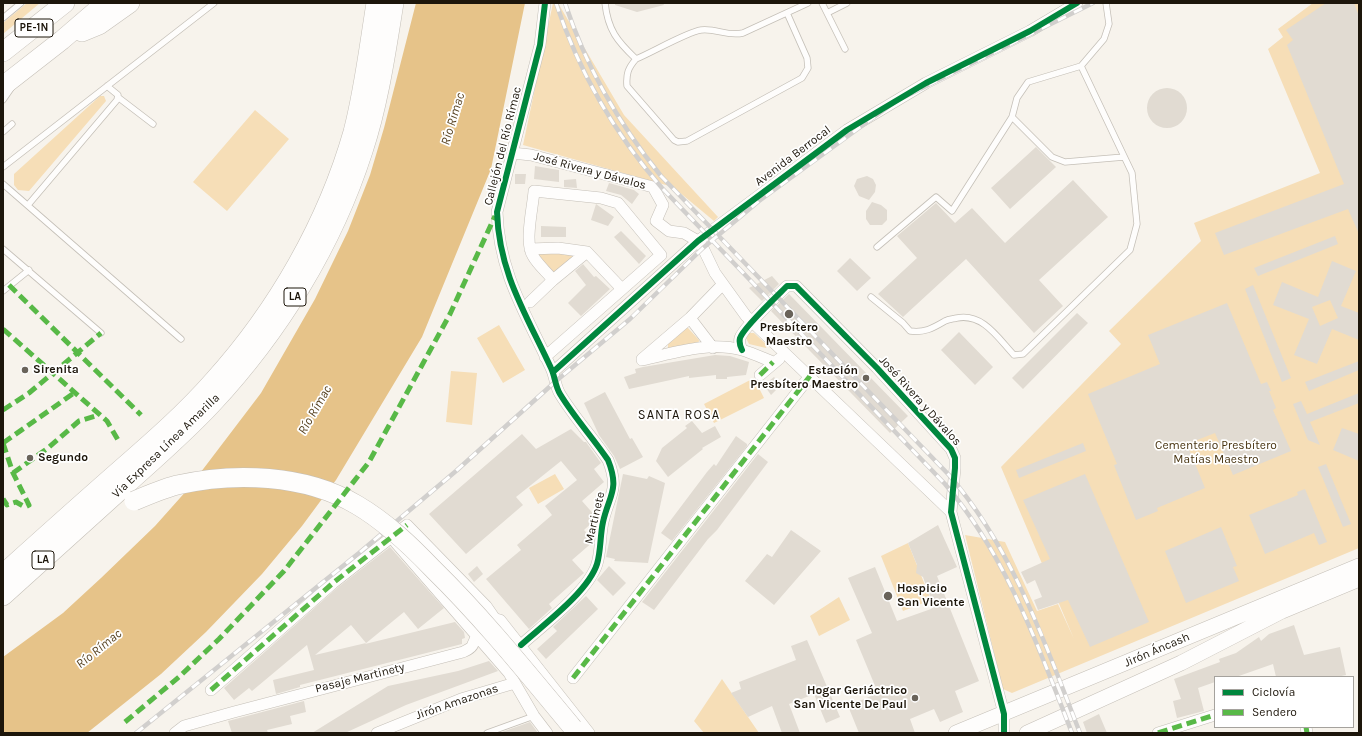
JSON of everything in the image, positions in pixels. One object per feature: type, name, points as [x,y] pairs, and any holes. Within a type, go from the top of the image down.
[{"type":"highway","name":"PE-1N","points":[[3,52],[65,3]]},
{"type":"highway","name":"PE-1N","points":[[3,86],[62,40],[105,3]]},
{"type":"highway","points":[[62,40],[98,25],[130,3]]},
{"type":"highway","name":"Vía Expresa Línea Amarilla","points":[[3,574],[194,401],[233,357],[271,306],[314,229],[346,153],[353,130],[366,70],[376,3]]},
{"type":"highway","name":"Vía Expresa Línea Amarilla","points":[[3,596],[171,444],[212,404],[258,349],[297,294],[332,228],[364,149],[383,72],[394,3]]},
{"type":"highway","points":[[83,524],[134,501],[175,485],[199,481],[239,478],[273,478],[333,494],[356,504],[405,540],[484,622],[580,731]]},
{"type":"main road","name":"Jirón Áncash","points":[[956,733],[1359,566]]},
{"type":"main road","name":"Jirón Áncash","points":[[1027,733],[1181,663],[1282,611],[1359,579]]},
{"type":"main road","points":[[1098,675],[1106,684],[1106,698]]},
{"type":"street","name":"Callejón del Río Rímac","points":[[545,3],[540,45],[497,212],[498,233],[503,262],[514,292],[554,376]]},
{"type":"street","name":"Avenida Berrocal","points":[[554,376],[698,241],[846,130],[926,83],[1030,31],[1077,3]]},
{"type":"street","name":"José Rivera y Dávalos","points":[[512,153],[531,155],[653,188],[663,205],[656,221],[669,231],[684,233],[698,241]]},
{"type":"street","points":[[545,357],[661,255],[618,204],[601,198],[534,191],[529,237],[530,249],[532,256],[553,280]]},
{"type":"street","points":[[698,241],[723,284],[752,322],[951,512]]},
{"type":"street","points":[[530,249],[558,248],[587,252],[622,290]]},
{"type":"street","points":[[530,302],[553,280],[587,252]]},
{"type":"street","points":[[723,284],[690,318],[642,360],[691,349],[712,348],[742,350],[773,362]]},
{"type":"street","name":"José Rivera y Dávalos","points":[[742,350],[740,337],[752,322],[787,286],[796,286],[952,449],[955,458],[955,468],[951,512],[1004,714],[1004,733]]},
{"type":"street","points":[[690,318],[712,348]]},
{"type":"street","points":[[760,375],[773,362],[788,355]]},
{"type":"street","name":"Martinete","points":[[521,646],[584,587],[594,572],[598,562],[603,521],[612,498],[612,471],[608,460],[559,392],[554,376]]},
{"type":"street","points":[[573,678],[810,376]]},
{"type":"street","points":[[211,690],[334,583],[407,525],[486,606],[495,619],[500,620],[521,646],[580,731]]},
{"type":"street","points":[[390,537],[509,673],[534,716],[547,733]]},
{"type":"street","name":"Pasaje Martinety","points":[[175,733],[184,726],[463,652],[473,644],[480,626],[489,620],[495,619]]},
{"type":"street","name":"Jirón Amazonas","points":[[377,733],[461,699],[514,683]]},
{"type":"street","points":[[1158,733],[1174,730],[1214,716]]},
{"type":"lane","points":[[3,18],[21,3]]},
{"type":"lane","points":[[3,167],[214,3]]},
{"type":"lane","points":[[606,3],[606,17],[612,33],[636,59]]},
{"type":"lane","points":[[787,13],[807,58],[808,68],[802,78],[687,141],[678,142],[674,140],[628,86],[626,75],[629,67],[636,59],[699,30],[711,30],[734,36],[808,3]]},
{"type":"lane","points":[[822,3],[846,49]]},
{"type":"lane","points":[[827,13],[847,3]]},
{"type":"lane","points":[[877,247],[936,197],[952,211],[1012,117],[1017,98],[1028,82],[1081,66],[1104,39],[1109,24],[1106,3]]},
{"type":"lane","points":[[871,297],[903,323],[910,331],[919,332],[933,329],[947,320],[965,316],[983,322],[1014,355],[1023,354],[1130,250],[1137,224],[1132,173],[1081,66]]},
{"type":"lane","points":[[3,100],[24,70]]},
{"type":"lane","points":[[107,86],[118,95],[119,98],[153,124]]},
{"type":"lane","points":[[28,205],[119,98]]},
{"type":"lane","points":[[1012,117],[1052,157],[1065,162],[1124,157]]},
{"type":"lane","points":[[3,132],[12,124]]},
{"type":"lane","points":[[3,184],[182,339]]},
{"type":"lane","points":[[3,249],[101,333]]},
{"type":"lane","points":[[3,291],[29,270]]},
{"type":"lane","points":[[487,733],[534,716]]},
{"type":"green space","points":[[27,3],[40,3],[3,34],[3,23]]},
{"type":"green space","points":[[553,3],[558,3],[624,115],[718,217],[714,221],[673,187],[523,145]]},
{"type":"green space","name":"Cementerio Presbítero Matías Maestro","points":[[1313,3],[1359,3],[1359,548],[1012,693],[1003,689],[965,535],[1005,542],[1037,611],[1058,604],[1074,639],[1001,467],[1121,344],[1109,331],[1201,241],[1194,223],[1320,173],[1268,49],[1283,37],[1278,29]]},
{"type":"green space","points":[[100,96],[104,96],[106,101],[29,191],[18,190],[14,185],[14,174]]},
{"type":"green space","points":[[255,110],[289,139],[227,211],[193,182]]},
{"type":"green space","points":[[558,248],[587,252],[553,280],[532,256]]},
{"type":"green space","points":[[499,325],[525,370],[503,383],[477,338]]},
{"type":"green space","points":[[685,328],[688,328],[699,340],[698,345],[668,349],[668,344]]},
{"type":"green space","points":[[748,333],[754,333],[767,345],[766,348],[749,344],[746,338]]},
{"type":"green space","points":[[451,371],[477,373],[472,425],[446,422]]},
{"type":"green space","points":[[754,378],[764,398],[714,423],[704,404]]},
{"type":"green space","points":[[555,474],[564,489],[538,504],[529,488]]},
{"type":"green space","points":[[908,543],[931,600],[903,611],[881,556]]},
{"type":"green space","points":[[839,597],[850,620],[819,636],[810,616]]},
{"type":"green space","points":[[722,679],[759,733],[704,733],[694,721]]},
{"type":"water","name":"Río Rímac","points":[[416,3],[525,3],[491,169],[422,337],[336,480],[302,526],[262,574],[206,632],[161,674],[87,733],[3,733],[3,657],[63,613],[155,526],[188,489],[261,393],[315,299],[348,231],[370,175],[384,128]]},
{"type":"building","points":[[615,3],[663,3],[664,5],[637,12],[615,5]]},
{"type":"building","points":[[1326,3],[1354,3],[1359,16],[1359,234],[1348,209],[1224,255],[1215,233],[1344,184],[1287,45],[1293,40],[1286,30]]},
{"type":"building","points":[[1167,88],[1175,90],[1181,94],[1185,100],[1187,108],[1185,116],[1181,122],[1175,126],[1167,128],[1159,126],[1153,122],[1149,116],[1147,108],[1149,100],[1153,94],[1159,90]]},
{"type":"building","points":[[1036,147],[1056,167],[1010,209],[991,188]]},
{"type":"building","points":[[535,166],[559,170],[559,182],[534,179]]},
{"type":"building","points":[[515,174],[526,174],[525,184],[515,184]]},
{"type":"building","points":[[867,176],[873,179],[876,185],[875,192],[869,200],[859,196],[854,186],[857,179]]},
{"type":"building","points":[[576,179],[577,188],[564,187],[564,180]]},
{"type":"building","points":[[1073,180],[1108,217],[1039,280],[1063,306],[1034,333],[966,259],[903,317],[878,294],[917,258],[897,236],[936,203],[955,223],[972,208],[1005,243]]},
{"type":"building","points":[[609,183],[634,190],[639,194],[632,204],[621,195],[606,191]]},
{"type":"building","points":[[872,202],[881,205],[887,210],[887,220],[882,225],[870,225],[866,219],[866,211]]},
{"type":"building","points":[[596,204],[614,217],[608,226],[591,220]]},
{"type":"building","points":[[541,226],[566,227],[566,237],[541,237]]},
{"type":"building","points":[[621,231],[646,256],[639,264],[614,237]]},
{"type":"building","points":[[1335,236],[1338,244],[1258,276],[1254,268]]},
{"type":"building","points":[[850,258],[871,278],[857,291],[837,271]]},
{"type":"building","points":[[1332,261],[1356,271],[1341,306],[1359,313],[1359,340],[1332,329],[1317,364],[1294,355],[1309,319],[1273,305],[1282,282],[1318,297]],"holes":[[[1330,300],[1338,318],[1320,326],[1312,307]]]},
{"type":"building","points":[[583,264],[594,277],[596,276],[610,289],[581,316],[568,303],[586,285],[575,271]]},
{"type":"building","points":[[772,276],[779,284],[762,301],[749,288]]},
{"type":"building","points":[[1253,285],[1291,378],[1282,382],[1245,289]]},
{"type":"building","points":[[789,294],[908,416],[890,433],[771,311]]},
{"type":"building","points":[[1227,303],[1261,384],[1267,382],[1271,391],[1269,391],[1276,408],[1273,410],[1291,451],[1233,475],[1215,433],[1187,444],[1205,488],[1157,508],[1158,511],[1136,520],[1114,465],[1117,464],[1088,394],[1160,364],[1148,335]]},
{"type":"building","points":[[1077,313],[1088,323],[1023,389],[1012,378]]},
{"type":"building","points":[[959,332],[993,367],[975,385],[941,350]]},
{"type":"building","points":[[715,355],[730,356],[749,362],[746,375],[727,377],[727,379],[716,379],[716,375],[689,378],[689,376],[629,389],[624,377],[636,373],[635,369],[643,367]]},
{"type":"building","points":[[1359,361],[1359,370],[1309,391],[1305,382]]},
{"type":"building","points":[[774,377],[781,385],[771,395],[764,385]]},
{"type":"building","points":[[605,392],[630,439],[632,438],[643,457],[620,469],[614,456],[599,435],[584,403]]},
{"type":"building","points":[[1359,393],[1359,403],[1310,422],[1320,445],[1308,440],[1293,404],[1301,401],[1307,414]]},
{"type":"building","points":[[692,421],[702,433],[715,426],[721,437],[702,448],[703,449],[668,477],[656,461],[662,448],[687,428],[685,426]]},
{"type":"building","points":[[1342,428],[1359,434],[1359,461],[1333,450]]},
{"type":"building","points":[[571,429],[584,442],[586,442],[601,463],[594,469],[604,482],[582,501],[597,518],[584,530],[594,541],[572,560],[584,573],[549,604],[552,608],[529,629],[486,579],[521,550],[517,545],[552,515],[545,506],[577,480],[561,461],[516,497],[523,505],[466,554],[429,514],[522,434],[536,449]]},
{"type":"building","points":[[736,436],[747,444],[747,446],[672,541],[661,533],[707,472],[714,464],[716,466]]},
{"type":"building","points":[[1083,443],[1086,451],[1019,478],[1016,470]]},
{"type":"building","points":[[758,454],[768,462],[717,530],[708,539],[654,610],[642,602]]},
{"type":"building","points":[[1326,464],[1351,524],[1343,527],[1318,467]]},
{"type":"building","points":[[623,474],[647,479],[649,476],[665,483],[648,563],[614,561],[615,559],[606,557]]},
{"type":"building","points":[[1085,474],[1149,622],[1090,647],[1068,600],[1038,610],[1034,600],[1042,597],[1035,580],[1027,584],[1021,572],[1050,559],[1023,500]]},
{"type":"building","points":[[1305,489],[1327,542],[1319,545],[1314,533],[1265,554],[1249,515],[1298,495],[1297,492]]},
{"type":"building","points":[[938,525],[957,567],[937,576],[979,681],[955,691],[963,712],[940,722],[934,709],[910,719],[915,733],[859,733],[848,706],[878,693],[856,640],[872,633],[848,578],[875,567],[897,621],[931,609],[934,607],[923,577],[916,573],[917,565],[908,543]]},
{"type":"building","points":[[1221,527],[1237,566],[1233,567],[1239,581],[1186,603],[1165,551]]},
{"type":"building","points":[[791,530],[821,551],[774,605],[745,581],[767,554],[772,557]]},
{"type":"building","points":[[390,547],[444,608],[418,629],[404,612],[365,644],[455,622],[464,632],[465,638],[462,639],[462,644],[300,685],[300,687],[276,694],[273,680],[314,670],[307,645],[252,691],[249,688],[234,700],[224,688],[337,588]],"holes":[[[351,625],[366,643],[315,655]]]},
{"type":"building","points":[[477,566],[483,574],[474,582],[468,574]]},
{"type":"building","points":[[609,566],[626,583],[613,596],[597,580]]},
{"type":"building","points":[[586,596],[598,609],[546,659],[537,649],[557,631],[553,627]]},
{"type":"building","points":[[1294,625],[1304,655],[1340,647],[1346,675],[1276,676],[1273,664],[1239,676],[1214,676],[1214,682],[1198,688],[1204,711],[1177,718],[1173,701],[1181,699],[1174,679],[1220,662],[1219,659],[1236,653],[1259,637],[1261,641],[1269,634]]},
{"type":"building","points":[[807,640],[840,717],[826,723],[814,694],[789,704],[800,733],[782,733],[772,706],[748,717],[731,693],[741,689],[739,682],[796,660],[791,646]]},
{"type":"building","points":[[489,661],[498,671],[406,705],[345,733],[312,733],[388,686],[458,671]]},
{"type":"building","points":[[304,701],[306,712],[290,716],[292,724],[267,730],[268,733],[232,733],[228,721]]},
{"type":"building","points":[[1099,714],[1107,733],[1087,733],[1083,722]]},
{"type":"building","points":[[530,722],[538,733],[499,733]]},
{"type":"railway","points":[[556,3],[565,29],[587,77],[628,146],[662,188],[945,484],[967,512],[986,541],[1019,603],[1047,668],[1072,733]]},
{"type":"railway","points":[[565,3],[583,50],[605,94],[631,136],[661,176],[949,475],[972,504],[992,534],[1010,566],[1040,631],[1080,733]]},
{"type":"railway","points":[[136,733],[359,553],[456,471],[556,381],[630,319],[703,248],[759,201],[896,101],[1093,3]]},
{"type":"marked path","points":[[125,722],[179,677],[219,639],[284,571],[369,462],[450,314],[495,216]]},
{"type":"marked path","points":[[9,285],[141,415]]},
{"type":"marked path","points":[[3,329],[107,421],[118,440]]},
{"type":"marked path","points":[[3,410],[29,393],[101,333]]},
{"type":"marked path","points":[[760,375],[773,362]]},
{"type":"marked path","points":[[573,678],[810,376]]},
{"type":"marked path","points":[[3,443],[74,393]]},
{"type":"marked path","points":[[13,473],[48,448],[79,421],[99,415]]},
{"type":"marked path","points":[[3,443],[13,473],[29,505],[25,507],[16,502],[7,505],[3,499]]},
{"type":"marked path","points":[[211,690],[333,583],[407,525]]},
{"type":"marked path","points":[[1158,733],[1214,715]]},
{"type":"marked path","points":[[1306,728],[1307,733]]},
{"type":"cycle path","points":[[521,645],[564,608],[575,597],[592,575],[597,564],[603,522],[613,486],[613,479],[608,460],[565,403],[558,391],[551,368],[515,293],[508,274],[499,234],[497,212],[540,45],[545,3]]},
{"type":"cycle path","points":[[553,372],[698,241],[847,130],[926,83],[1030,31],[1077,3]]},
{"type":"cycle path","points":[[742,350],[740,338],[747,327],[787,286],[796,286],[877,368],[951,449],[955,458],[951,512],[1004,714],[1004,733]]},
{"type":"place","name":"Presbítero Maestro","points":[[789,314]]},
{"type":"place","name":"Sirenita","points":[[25,370]]},
{"type":"place","name":"Estación Presbítero Maestro","points":[[866,378]]},
{"type":"place","name":"Segundo","points":[[30,458]]},
{"type":"place","name":"Hospicio San Vicente","points":[[888,596]]},
{"type":"place","name":"Hogar Geriáctrico San Vicente De Paul","points":[[915,698]]},
{"type":"district","name":"SANTA ROSA","points":[[679,415]]}]
